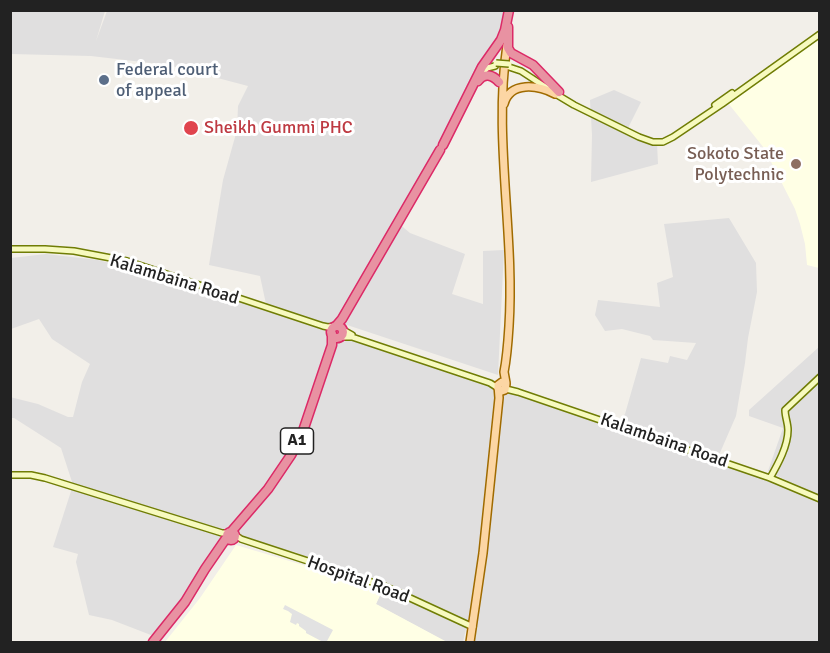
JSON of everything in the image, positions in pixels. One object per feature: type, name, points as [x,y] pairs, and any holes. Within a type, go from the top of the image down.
[{"type":"highway","name":"A1","points":[[154,642],[185,602],[205,569],[291,455],[338,332],[443,148],[479,76],[506,30],[511,10]]},
{"type":"highway","points":[[506,30],[508,48],[511,53],[533,65],[557,93]]},
{"type":"highway","points":[[479,76],[493,76],[499,82]]},
{"type":"main road","points":[[472,642],[486,559],[505,334],[507,293],[499,82],[506,30]]},
{"type":"main road","points":[[472,642],[504,372],[510,299],[502,112],[506,30]]},
{"type":"main road","points":[[479,76],[487,64],[522,68],[557,93],[643,136],[663,139],[700,116],[800,45],[817,36]]},
{"type":"main road","points":[[502,112],[508,94],[516,88],[540,88],[557,93]]},
{"type":"main road","name":"Kalambaina Road","points":[[10,250],[34,248],[68,250],[127,261],[771,476],[796,485],[819,498]]},
{"type":"main road","points":[[771,476],[787,439],[785,410],[819,377]]},
{"type":"main road","name":"Kalambaina Road","points":[[502,386],[771,476]]},
{"type":"main road","name":"Hospital Road","points":[[10,475],[45,478],[232,536],[384,586],[473,627]]},
{"type":"shaded area","points":[[11,11],[105,11],[96,41],[107,11],[508,11],[501,32],[449,132],[397,222],[410,233],[465,254],[452,294],[483,304],[483,251],[504,250],[498,375],[338,322],[329,334],[390,352],[485,385],[493,388],[498,395],[474,594],[463,642],[446,642],[376,604],[383,589],[354,573],[295,552],[232,536],[156,637],[112,620],[89,615],[76,562],[78,554],[53,547],[73,485],[61,448],[11,418],[10,397],[38,404],[73,417],[82,382],[90,364],[52,339],[39,319],[11,329],[11,258],[46,254],[98,260],[150,273],[310,323],[266,304],[260,276],[209,265],[223,180],[237,130],[238,106],[248,86],[168,65],[91,56],[11,54]]},
{"type":"shaded area","name":"Sokoto State Polytechnic","points":[[819,39],[819,268],[807,265],[805,244],[795,209],[764,148],[728,103]]},
{"type":"shaded area","points":[[614,90],[641,102],[626,132],[657,143],[658,164],[591,182],[590,100]]},
{"type":"shaded area","points":[[729,218],[756,263],[757,292],[736,416],[719,455],[618,422],[625,414],[641,358],[668,363],[670,356],[687,360],[696,343],[653,340],[650,336],[622,329],[605,331],[595,315],[598,300],[660,307],[657,283],[673,277],[664,224]]},
{"type":"shaded area","points":[[819,347],[819,497],[768,471],[783,428],[749,416],[749,410]]},
{"type":"shaded area","points":[[508,391],[772,478],[819,500],[819,642],[474,642],[502,398]]},
{"type":"shaded area","points":[[236,545],[383,589],[376,604],[447,642],[165,642],[200,598]]},
{"type":"shaded area","points":[[285,605],[333,630],[327,641],[330,642],[323,642],[306,633],[299,624],[290,622],[292,614],[283,609]]},
{"type":"place","name":"Federal court of appeal","points":[[104,80]]},
{"type":"place","name":"Sheikh Gummi PHC","points":[[191,128]]},
{"type":"place","name":"Sokoto State Polytechnic","points":[[796,164]]}]
